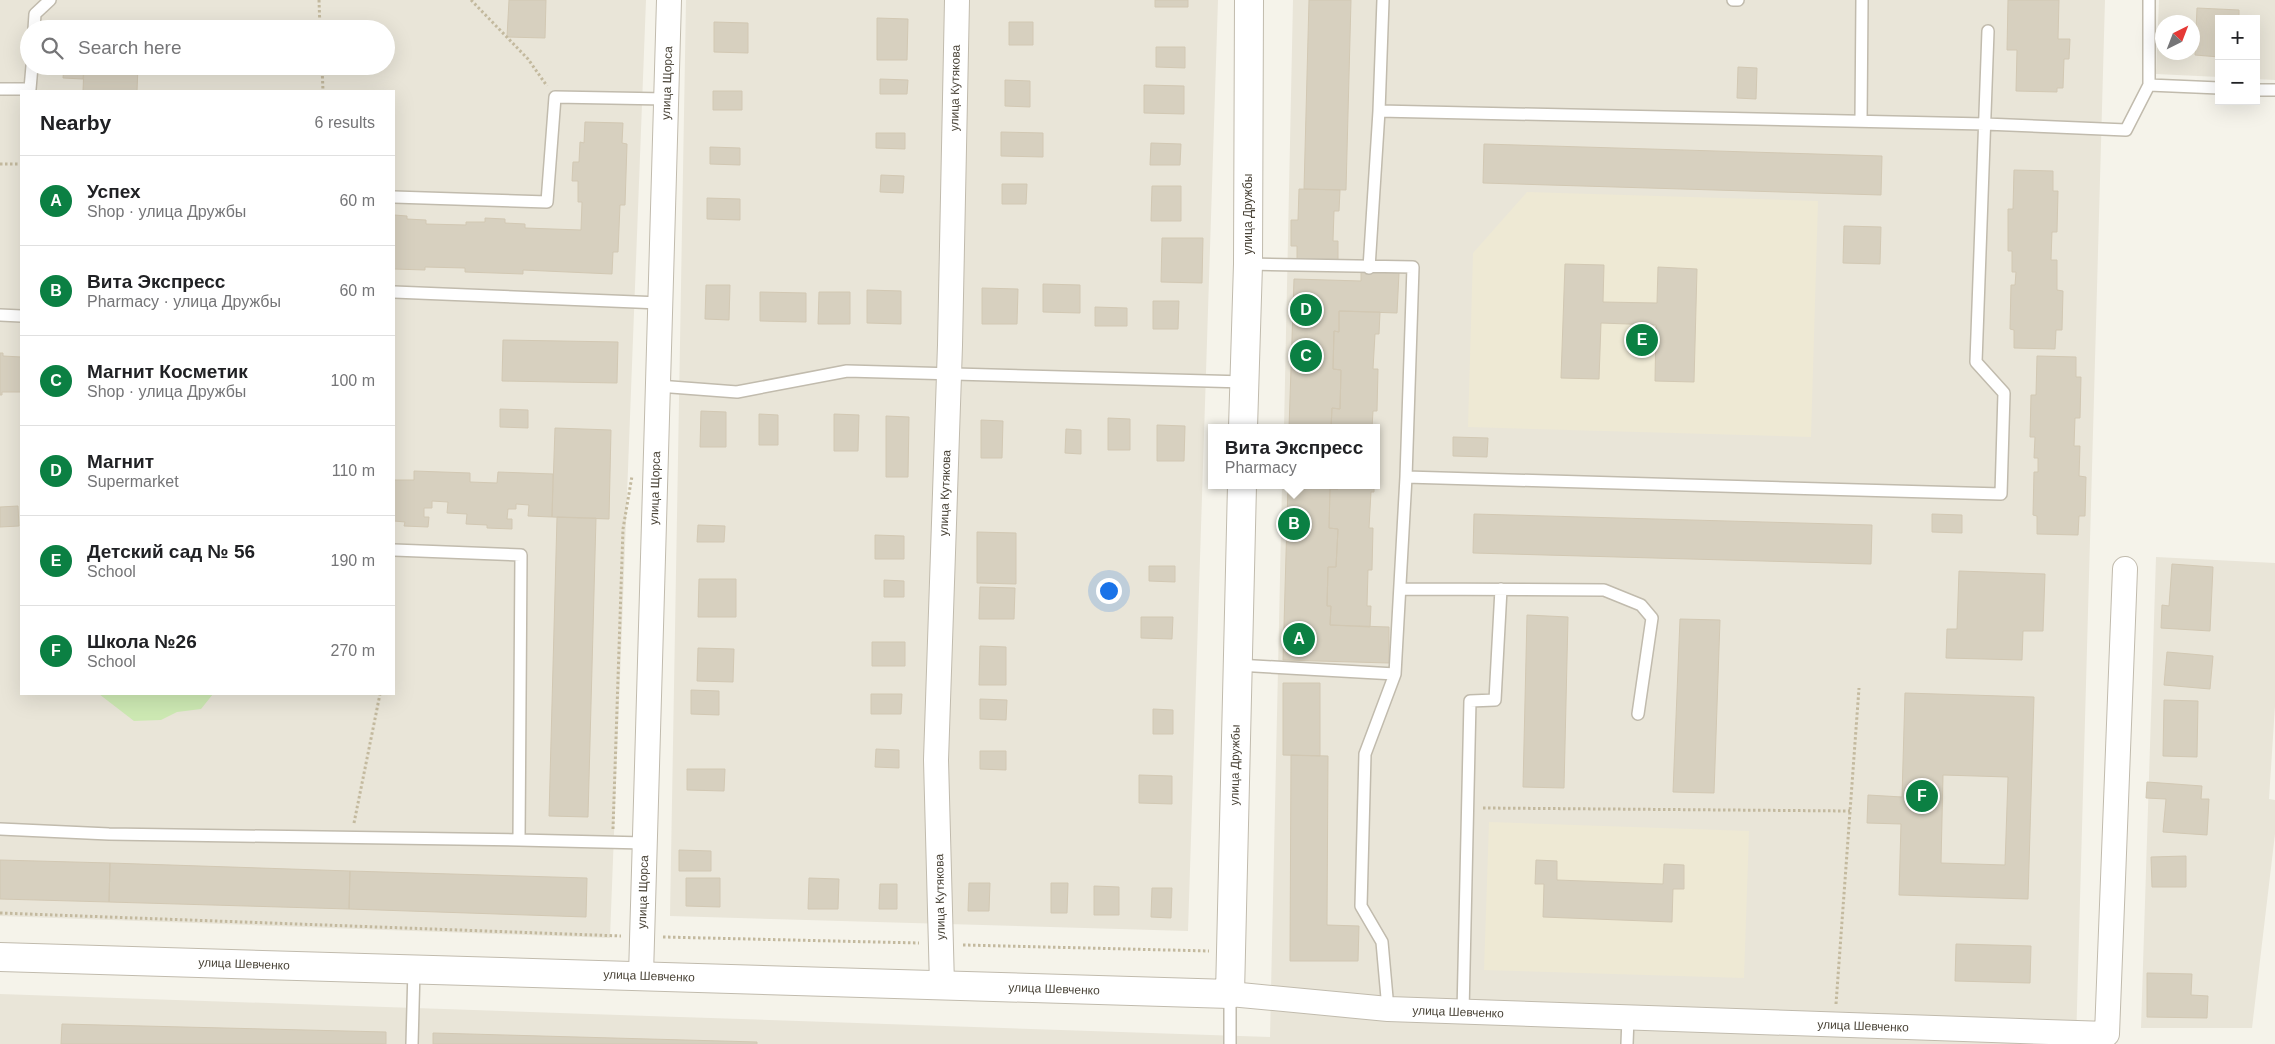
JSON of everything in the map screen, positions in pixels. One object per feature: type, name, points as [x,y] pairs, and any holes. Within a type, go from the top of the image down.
[{"type":"street","name":"улица Щорса","points":[[640,975],[669,0]]},
{"type":"street","name":"улица Кутякова","points":[[942,985],[936,760],[949,373],[957,0]]},
{"type":"street","name":"улица Дружбы","points":[[1243,424],[1248,264],[1249,0]]},
{"type":"street","name":"улица Дружбы","points":[[1230,994],[1242,489]]},
{"type":"street","name":"улица Шевченко","points":[[0,957],[1230,994],[1388,1010],[2107,1034],[2125,569]]},
{"type":"lane","points":[[35,20],[35,14],[50,0]]},
{"type":"lane","points":[[1369,268],[1380,111],[1383,0]]},
{"type":"lane","points":[[1733,0],[1738,0]]},
{"type":"lane","points":[[1861,121],[1862,0]]},
{"type":"lane","points":[[1380,111],[1985,124],[2126,130],[2149,86],[2149,0]]},
{"type":"lane","points":[[1406,477],[2001,494],[2004,393],[1976,362],[1988,31]]},
{"type":"lane","points":[[0,89],[30,89],[31,75]]},
{"type":"lane","points":[[2149,86],[2215,88]]},
{"type":"lane","points":[[2260,90],[2275,90]]},
{"type":"lane","points":[[395,197],[547,202],[555,97],[666,99]]},
{"type":"lane","points":[[1248,264],[1413,268],[1406,477],[1395,674],[1365,754],[1361,906],[1382,942],[1388,1010]]},
{"type":"lane","points":[[395,292],[660,303]]},
{"type":"lane","points":[[0,315],[20,316]]},
{"type":"lane","points":[[658,386],[737,392],[847,371],[1245,382]]},
{"type":"lane","points":[[395,550],[521,555],[519,840]]},
{"type":"lane","points":[[1400,589],[1604,590],[1641,605],[1652,618],[1638,714]]},
{"type":"lane","points":[[1463,1012],[1470,701],[1495,700],[1501,589]]},
{"type":"lane","points":[[1237,666],[1395,674]]},
{"type":"lane","points":[[0,829],[109,834],[644,843]]},
{"type":"lane","points":[[412,1044],[414,969]]},
{"type":"lane","name":"улица Дружбы","points":[[1230,994],[1230,1044]]},
{"type":"lane","points":[[1627,1044],[1628,1018]]},
{"type":"path","points":[[319,0],[320,20]]},
{"type":"path","points":[[471,0],[528,59],[555,97]]},
{"type":"path","points":[[322,75],[323,90]]},
{"type":"path","points":[[0,164],[20,164]]},
{"type":"path","points":[[1835,1025],[1858,688]]},
{"type":"path","points":[[352,837],[380,695]]},
{"type":"path","points":[[1467,808],[1850,811]]},
{"type":"path","points":[[0,913],[642,937],[1231,952]]},
{"type":"shaded area","points":[[0,0],[646,0],[610,938],[0,916]]},
{"type":"shaded area","points":[[686,0],[1218,0],[1188,931],[670,916]]},
{"type":"shaded area","points":[[1293,0],[2105,0],[2076,1044],[0,1044],[0,994],[1270,1037],[1282,489],[1380,489],[1380,424],[1284,424]]},
{"type":"shaded area","points":[[2159,0],[2275,0],[2275,80],[2260,79],[2260,15],[2215,15],[2215,77],[2156,74],[2157,60],[2200,60],[2200,15],[2158,15]]},
{"type":"shaded area","points":[[1527,192],[1818,201],[1811,437],[1468,427],[1473,253]]},
{"type":"shaded area","points":[[2156,557],[2275,563],[2275,706],[2269,799],[2275,800],[2275,834],[2252,1028],[2141,1028]]},
{"type":"shaded area","points":[[1489,822],[1749,831],[1744,978],[1484,970]]},
{"type":"green space","points":[[100,695],[212,695],[201,709],[177,712],[161,720],[134,721]]},
{"type":"building","points":[[509,0],[546,0],[545,38],[507,37]]},
{"type":"building","points":[[1155,0],[1188,0],[1188,7],[1155,7]]},
{"type":"building","points":[[1309,0],[1351,0],[1346,190],[1304,189]]},
{"type":"building","points":[[2008,0],[2059,0],[2058,39],[2070,39],[2069,59],[2064,59],[2063,88],[2057,88],[2057,92],[2016,91],[2017,50],[2007,50]]},
{"type":"building","points":[[2197,8],[2239,10],[2239,15],[2215,15],[2215,57],[2200,55],[2200,15],[2197,15]]},
{"type":"building","points":[[877,18],[908,19],[907,60],[877,60]]},
{"type":"building","points":[[714,22],[748,23],[748,53],[714,52]]},
{"type":"building","points":[[1009,22],[1033,22],[1033,45],[1009,45]]},
{"type":"building","points":[[1156,47],[1185,47],[1185,68],[1156,67]]},
{"type":"building","points":[[1738,67],[1757,68],[1756,99],[1737,98]]},
{"type":"building","points":[[63,75],[83,75],[83,79],[63,78]]},
{"type":"building","points":[[84,75],[138,75],[137,90],[83,90]]},
{"type":"building","points":[[880,79],[908,80],[907,94],[880,94]]},
{"type":"building","points":[[1005,80],[1030,81],[1030,107],[1005,106]]},
{"type":"building","points":[[1144,85],[1184,86],[1184,114],[1144,113]]},
{"type":"building","points":[[713,91],[742,91],[742,110],[713,110]]},
{"type":"building","points":[[585,122],[623,123],[622,143],[627,144],[625,205],[620,205],[618,252],[613,252],[612,274],[523,270],[523,274],[465,272],[465,268],[425,267],[425,270],[395,269],[395,215],[407,216],[407,219],[426,220],[426,224],[466,225],[466,222],[485,222],[485,218],[505,219],[505,223],[525,224],[525,228],[581,230],[582,202],[578,202],[578,181],[572,181],[573,162],[579,162],[580,142],[584,143]]},
{"type":"building","points":[[1001,132],[1043,133],[1043,157],[1001,156]]},
{"type":"building","points":[[876,133],[905,133],[905,149],[876,148]]},
{"type":"building","points":[[1151,143],[1181,144],[1180,165],[1150,165]]},
{"type":"building","points":[[1484,144],[1882,156],[1881,195],[1483,183]]},
{"type":"building","points":[[710,147],[740,148],[740,165],[710,164]]},
{"type":"building","points":[[2014,170],[2053,171],[2053,191],[2058,191],[2057,232],[2052,232],[2051,260],[2057,260],[2057,290],[2063,291],[2062,330],[2056,330],[2055,349],[2014,348],[2014,330],[2010,329],[2011,285],[2015,285],[2016,272],[2012,272],[2012,251],[2008,251],[2008,209],[2013,209]]},
{"type":"building","points":[[881,175],[904,176],[903,193],[880,192]]},
{"type":"building","points":[[1002,184],[1027,184],[1026,204],[1002,204]]},
{"type":"building","points":[[1152,186],[1181,186],[1181,221],[1151,221]]},
{"type":"building","points":[[1299,189],[1340,190],[1339,211],[1334,211],[1333,241],[1338,241],[1338,265],[1297,263],[1297,246],[1291,246],[1291,220],[1298,220]]},
{"type":"building","points":[[707,198],[740,199],[740,220],[707,219]]},
{"type":"building","points":[[1844,226],[1881,227],[1880,264],[1843,263]]},
{"type":"building","points":[[1162,238],[1203,238],[1202,283],[1161,282]]},
{"type":"building","points":[[1565,264],[1604,265],[1603,302],[1657,303],[1658,267],[1697,269],[1694,382],[1655,381],[1656,325],[1601,323],[1599,379],[1561,378]]},
{"type":"building","points":[[1361,272],[1399,273],[1397,313],[1339,311],[1339,332],[1334,331],[1333,369],[1341,370],[1340,409],[1332,408],[1331,424],[1289,424],[1294,279],[1361,281]]},
{"type":"building","points":[[1043,284],[1080,285],[1080,313],[1043,312]]},
{"type":"building","points":[[706,285],[730,285],[729,320],[705,319]]},
{"type":"building","points":[[982,288],[1018,289],[1017,324],[982,324]]},
{"type":"building","points":[[867,290],[901,291],[901,324],[867,323]]},
{"type":"building","points":[[760,292],[806,293],[806,322],[760,321]]},
{"type":"building","points":[[819,292],[850,292],[850,324],[818,324]]},
{"type":"building","points":[[1153,301],[1179,301],[1178,329],[1153,329]]},
{"type":"building","points":[[1095,307],[1127,308],[1127,326],[1095,326]]},
{"type":"building","points":[[1339,311],[1380,312],[1379,334],[1375,334],[1373,369],[1378,369],[1377,411],[1373,411],[1372,424],[1331,424],[1332,408],[1340,409],[1341,370],[1333,369],[1334,331],[1339,332]]},
{"type":"building","points":[[503,340],[618,342],[617,383],[502,381]]},
{"type":"building","points":[[0,353],[3,353],[3,356],[20,357],[20,392],[2,392],[2,395],[0,395]]},
{"type":"building","points":[[2037,356],[2076,357],[2076,377],[2081,377],[2080,418],[2075,418],[2074,446],[2080,446],[2079,476],[2086,477],[2085,516],[2079,516],[2078,535],[2037,534],[2037,516],[2033,515],[2034,472],[2038,472],[2038,458],[2034,458],[2035,437],[2030,437],[2031,395],[2036,395]]},
{"type":"building","points":[[500,409],[528,410],[528,428],[500,427]]},
{"type":"building","points":[[701,411],[726,412],[726,447],[700,447]]},
{"type":"building","points":[[759,414],[778,415],[778,445],[759,445]]},
{"type":"building","points":[[834,414],[859,415],[858,451],[834,451]]},
{"type":"building","points":[[886,416],[909,417],[908,477],[886,477]]},
{"type":"building","points":[[1108,418],[1130,419],[1130,450],[1108,450]]},
{"type":"building","points":[[981,420],[1003,421],[1002,458],[981,458]]},
{"type":"building","points":[[1157,425],[1185,426],[1184,461],[1157,461]]},
{"type":"building","points":[[555,428],[611,430],[609,519],[552,517]]},
{"type":"building","points":[[1066,429],[1081,430],[1081,454],[1065,453]]},
{"type":"building","points":[[1453,437],[1488,438],[1487,457],[1453,456]]},
{"type":"building","points":[[414,471],[470,473],[470,482],[497,483],[498,472],[553,474],[552,517],[528,516],[529,505],[516,504],[516,509],[508,509],[507,519],[512,519],[512,529],[487,528],[487,525],[466,524],[467,514],[447,513],[448,502],[432,501],[432,508],[424,508],[424,517],[429,517],[428,527],[404,526],[405,522],[395,521],[395,480],[414,480]]},
{"type":"building","points":[[1288,489],[1330,489],[1329,528],[1338,529],[1336,567],[1328,567],[1327,606],[1331,606],[1330,625],[1389,627],[1389,663],[1283,660]]},
{"type":"building","points":[[1330,489],[1374,489],[1374,492],[1371,492],[1369,528],[1373,528],[1372,570],[1368,570],[1367,606],[1371,606],[1370,627],[1330,625],[1331,606],[1327,606],[1328,567],[1336,567],[1338,529],[1329,528]]},
{"type":"building","points":[[18,506],[19,526],[0,527],[0,507]]},
{"type":"building","points":[[1474,514],[1872,525],[1871,564],[1473,553]]},
{"type":"building","points":[[1932,514],[1962,515],[1962,533],[1932,532]]},
{"type":"building","points":[[557,517],[596,518],[588,817],[549,816]]},
{"type":"building","points":[[698,525],[725,526],[724,542],[697,542]]},
{"type":"building","points":[[977,532],[1016,533],[1016,584],[977,583]]},
{"type":"building","points":[[875,535],[904,536],[904,559],[875,559]]},
{"type":"building","points":[[2172,564],[2213,567],[2210,631],[2161,628],[2162,605],[2169,606]]},
{"type":"building","points":[[1149,566],[1175,566],[1175,582],[1149,581]]},
{"type":"building","points":[[1959,571],[2045,574],[2043,631],[2023,631],[2022,660],[1946,658],[1947,629],[1957,629]]},
{"type":"building","points":[[699,579],[736,579],[736,617],[698,617]]},
{"type":"building","points":[[884,580],[904,581],[904,597],[884,597]]},
{"type":"building","points":[[980,587],[1015,588],[1014,619],[979,619]]},
{"type":"building","points":[[1527,615],[1568,617],[1564,788],[1523,787]]},
{"type":"building","points":[[1141,617],[1173,617],[1172,639],[1141,638]]},
{"type":"building","points":[[1680,619],[1720,620],[1714,793],[1673,792]]},
{"type":"building","points":[[872,642],[905,642],[905,666],[872,666]]},
{"type":"building","points":[[980,646],[1006,647],[1006,685],[979,685]]},
{"type":"building","points":[[698,648],[734,649],[733,682],[697,681]]},
{"type":"building","points":[[2167,652],[2213,656],[2210,689],[2164,685]]},
{"type":"building","points":[[1283,683],[1320,683],[1320,756],[1283,755]]},
{"type":"building","points":[[691,690],[719,691],[719,715],[691,714]]},
{"type":"building","points":[[1905,693],[2034,697],[2028,899],[1899,895],[1901,824],[1867,823],[1868,795],[1902,797]],"holes":[[[1943,775],[2008,777],[2005,865],[1941,863]]]},
{"type":"building","points":[[871,694],[902,694],[901,714],[871,714]]},
{"type":"building","points":[[980,699],[1007,700],[1006,720],[980,719]]},
{"type":"building","points":[[2164,700],[2198,701],[2197,757],[2163,756]]},
{"type":"building","points":[[1153,709],[1173,710],[1173,734],[1153,734]]},
{"type":"building","points":[[876,749],[899,750],[899,768],[875,767]]},
{"type":"building","points":[[980,751],[1006,751],[1006,770],[980,769]]},
{"type":"building","points":[[1291,755],[1328,756],[1327,925],[1359,926],[1358,961],[1290,961]]},
{"type":"building","points":[[687,769],[725,769],[724,791],[687,790]]},
{"type":"building","points":[[1139,775],[1172,776],[1172,804],[1139,803]]},
{"type":"building","points":[[2147,782],[2202,786],[2201,799],[2209,799],[2207,835],[2163,832],[2166,799],[2146,798]]},
{"type":"building","points":[[679,850],[711,851],[711,871],[679,871]]},
{"type":"building","points":[[2186,856],[2186,887],[2152,887],[2151,857]]},
{"type":"building","points":[[0,860],[110,863],[109,902],[0,899]]},
{"type":"building","points":[[1536,860],[1557,861],[1557,880],[1663,884],[1664,864],[1684,865],[1684,889],[1673,889],[1672,922],[1543,917],[1544,884],[1535,884]]},
{"type":"building","points":[[110,863],[350,871],[349,909],[109,902]]},
{"type":"building","points":[[350,871],[587,878],[586,917],[349,909]]},
{"type":"building","points":[[686,878],[720,878],[720,907],[686,906]]},
{"type":"building","points":[[809,878],[839,879],[838,909],[808,909]]},
{"type":"building","points":[[969,883],[990,883],[989,911],[968,911]]},
{"type":"building","points":[[1051,883],[1068,883],[1067,913],[1051,913]]},
{"type":"building","points":[[880,884],[897,884],[897,909],[879,909]]},
{"type":"building","points":[[1094,886],[1119,887],[1119,915],[1094,915]]},
{"type":"building","points":[[1152,888],[1172,888],[1171,918],[1151,917]]},
{"type":"building","points":[[1956,944],[2031,946],[2030,983],[1955,981]]},
{"type":"building","points":[[2147,973],[2192,974],[2191,995],[2208,996],[2207,1018],[2147,1017]]},
{"type":"building","points":[[62,1024],[386,1032],[386,1044],[61,1044]]},
{"type":"building","points":[[433,1033],[757,1042],[757,1044],[433,1044]]},
{"type":"place","name":"Магнит","points":[[1306,310]]},
{"type":"place","name":"Детский сад № 56","points":[[1642,340]]},
{"type":"place","name":"Магнит Косметик","points":[[1306,356]]},
{"type":"place","name":"Вита Экспресс","points":[[1294,524]]},
{"type":"place","name":"Успех","points":[[1299,639]]},
{"type":"place","name":"Школа №26","points":[[1922,796]]}]
